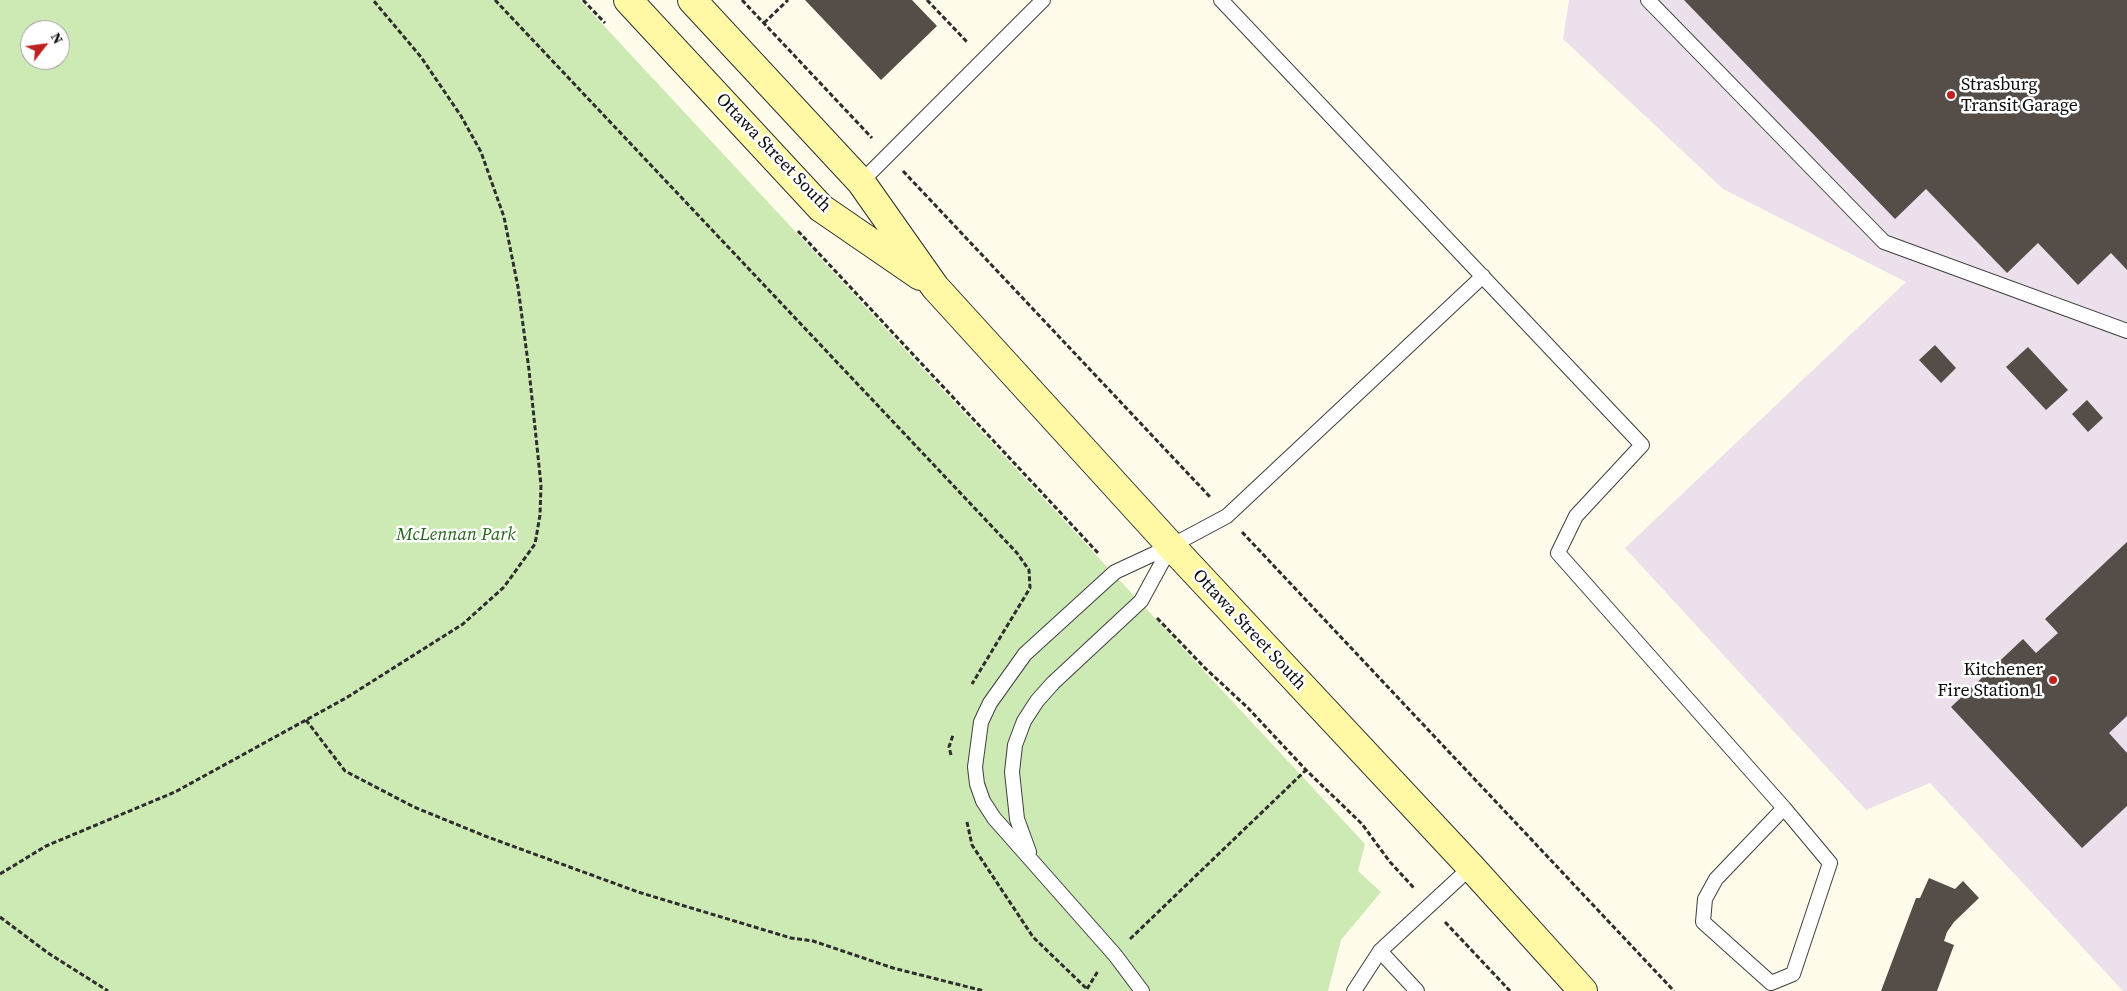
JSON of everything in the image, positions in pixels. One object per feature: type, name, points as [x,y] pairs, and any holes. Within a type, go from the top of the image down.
[{"type":"main road","name":"Ottawa Street South","points":[[628,0],[822,208],[935,287]]},
{"type":"main road","name":"Ottawa Street South","points":[[692,0],[861,182],[935,287],[1171,546],[1471,867],[1574,981],[1589,991]]},
{"type":"lane","points":[[861,182],[1043,0]]},
{"type":"lane","points":[[1221,0],[1642,444],[1576,516],[1558,554],[1784,808],[1830,863],[1793,974],[1771,983],[1704,922],[1706,899],[1716,880],[1784,808]]},
{"type":"lane","points":[[1648,0],[1884,242],[2127,331]]},
{"type":"lane","points":[[1142,991],[1114,955],[994,818],[977,784],[975,767],[981,722],[1000,686],[1025,654],[1115,572],[1171,546],[1227,516],[1483,276]]},
{"type":"lane","points":[[1035,864],[1017,819],[1013,792],[1012,772],[1015,745],[1024,721],[1037,701],[1053,683],[1141,601],[1171,546]]},
{"type":"lane","points":[[1354,991],[1380,951],[1471,867]]},
{"type":"lane","points":[[1380,951],[1417,991]]},
{"type":"path","points":[[0,874],[46,846],[175,792],[346,698],[463,624],[504,587],[535,544],[540,515],[541,485],[518,287],[504,217],[481,152],[461,116],[421,58],[374,0]]},
{"type":"path","points":[[495,0],[1017,553],[1029,570],[1030,588],[967,691]]},
{"type":"path","points":[[583,0],[610,29]]},
{"type":"path","points":[[742,0],[1674,991]]},
{"type":"path","points":[[764,23],[788,0]]},
{"type":"path","points":[[927,0],[983,59]]},
{"type":"path","points":[[794,227],[1100,556]]},
{"type":"path","points":[[1158,618],[1205,668],[1248,708],[1306,770],[1362,824],[1390,862],[1510,991]]},
{"type":"path","points":[[306,720],[345,771],[414,807],[485,836],[638,892],[791,938],[813,941],[894,968],[984,991]]},
{"type":"path","points":[[951,756],[949,747],[955,729]]},
{"type":"path","points":[[1130,939],[1306,770]]},
{"type":"path","points":[[966,818],[972,845],[1032,937],[1087,990],[1092,978],[1102,967]]},
{"type":"path","points":[[0,916],[48,953],[108,991]]},
{"type":"shaded area","points":[[1569,0],[2127,0],[2127,991],[2123,991],[1930,783],[1866,810],[1625,548],[1906,282],[1723,189],[1563,39]]},
{"type":"green space","name":"McLennan Park","points":[[0,0],[580,0],[1365,844],[1358,871],[1381,892],[1341,940],[1328,991],[0,991]]},
{"type":"building","points":[[805,0],[912,0],[937,26],[881,80]]},
{"type":"building","name":"Strasburg Transit Garage","points":[[1684,0],[2127,0],[2127,270],[2111,253],[2078,285],[2038,243],[2007,273],[1926,189],[1895,219]]},
{"type":"building","points":[[1935,345],[1956,368],[1941,383],[1919,360]]},
{"type":"building","points":[[2028,347],[2068,390],[2046,410],[2006,367]]},
{"type":"building","points":[[2087,400],[2103,418],[2088,432],[2072,414]]},
{"type":"building","name":"Kitchener Fire Station 1","points":[[2127,542],[2127,716],[2109,733],[2127,753],[2127,806],[2082,848],[1951,707],[2023,639],[2036,653],[2058,633],[2045,619]]},
{"type":"building","points":[[1929,878],[1955,889],[1963,881],[1979,898],[1954,922],[1947,932],[1944,941],[1954,945],[1937,991],[1881,991],[1916,898],[1920,898]]},
{"type":"place","name":"Strasburg Transit Garage","points":[[1951,95]]},
{"type":"place","name":"Kitchener Fire Station 1","points":[[2053,680]]}]
